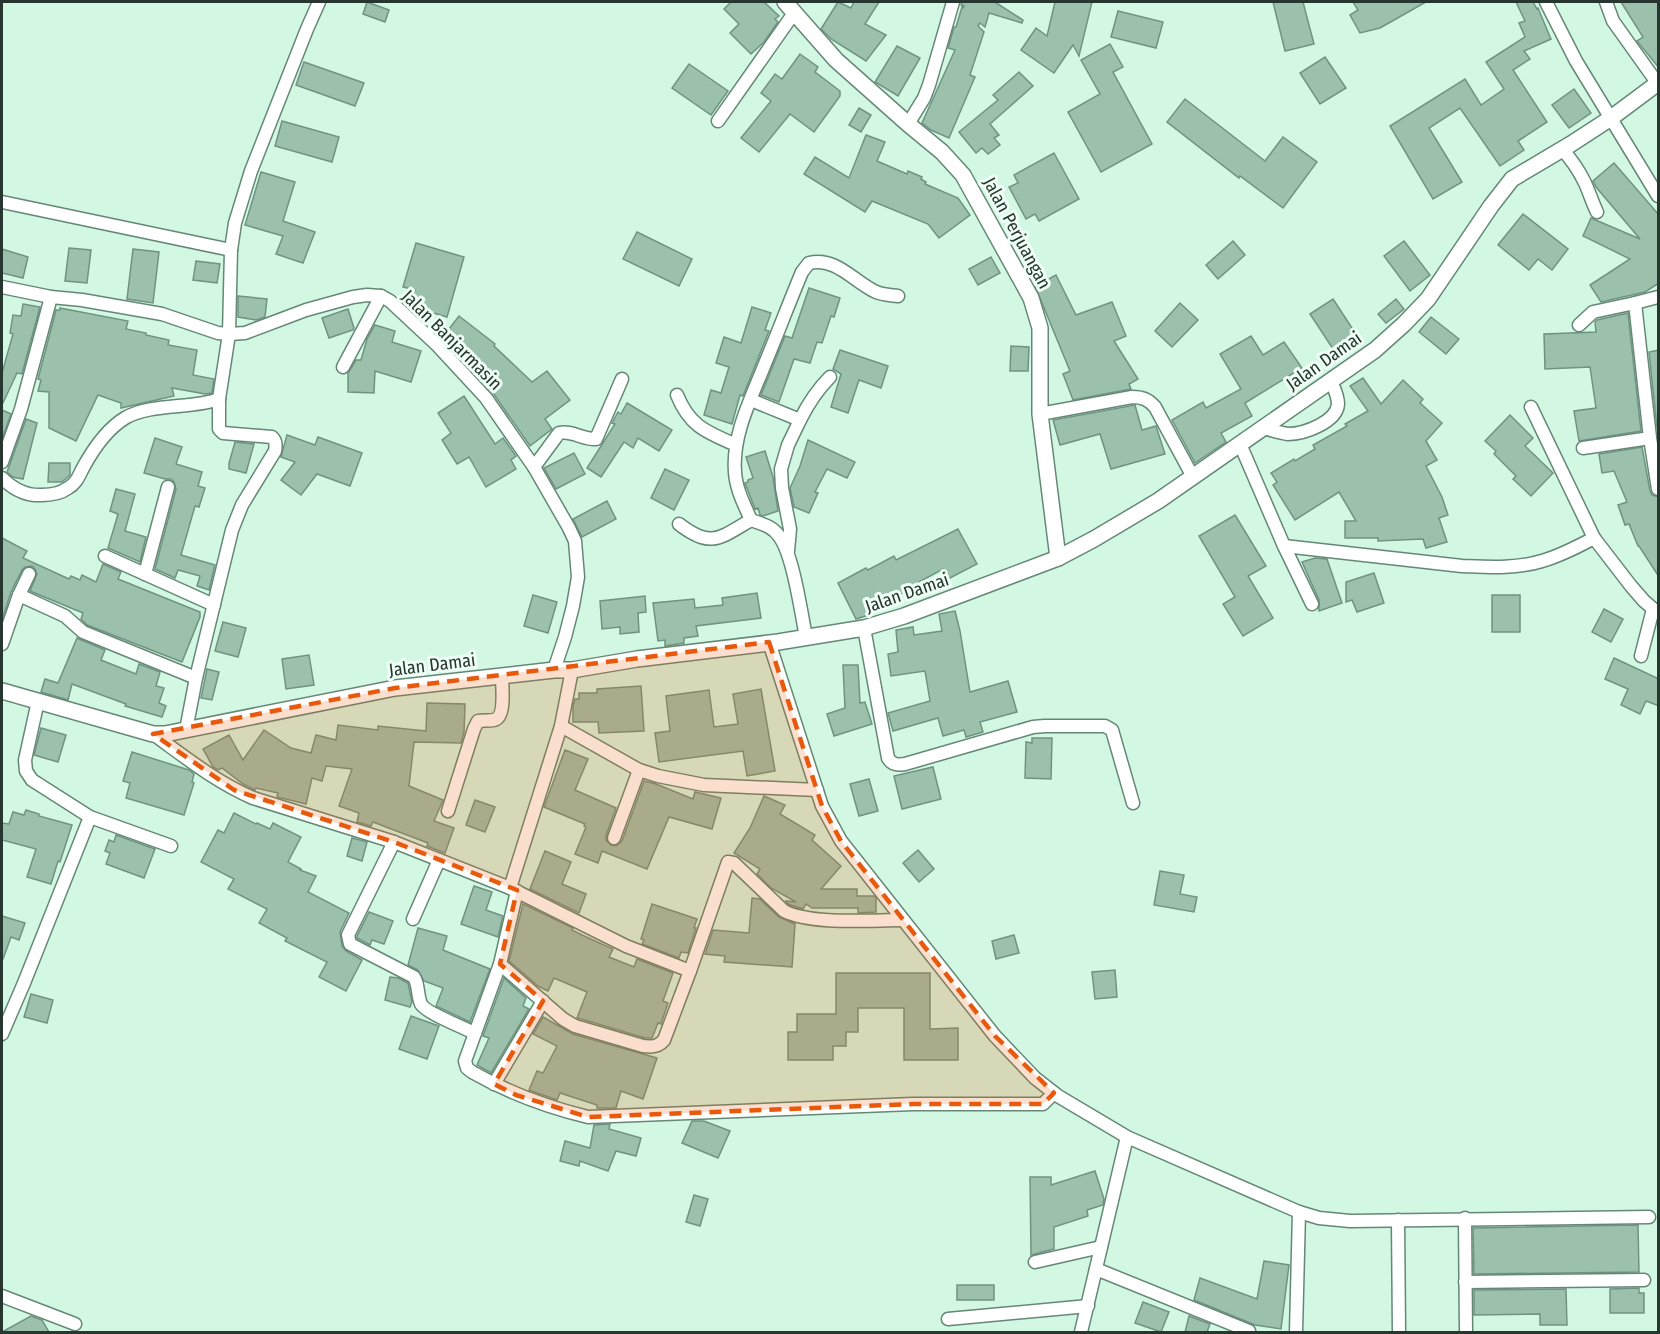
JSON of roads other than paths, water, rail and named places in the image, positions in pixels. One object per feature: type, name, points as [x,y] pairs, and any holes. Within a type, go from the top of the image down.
[{"type":"street","points":[[186,730],[196,678],[236,517],[276,447],[272,437],[223,433],[219,429],[219,402],[229,334],[231,250],[235,223],[251,171],[319,2]]},
{"type":"street","points":[[908,124],[924,98],[953,2]]},
{"type":"street","points":[[1546,2],[1576,60],[1659,196]]},
{"type":"street","points":[[1606,2],[1613,21],[1658,83]]},
{"type":"street","points":[[717,121],[789,7]]},
{"type":"street","name":"Jalan Perjuangan","points":[[789,7],[836,60],[942,152],[963,175],[1030,298],[1040,328],[1040,414],[1058,558]]},
{"type":"street","name":"Jalan Damai","points":[[2,691],[153,734],[165,734],[395,688],[554,670],[572,670],[773,642],[864,628],[904,616],[1058,558],[1122,524],[1375,350],[1428,299],[1512,179],[1611,118],[1658,83]]},
{"type":"street","points":[[1562,149],[1584,182],[1597,212]]},
{"type":"street","points":[[2,202],[231,250]]},
{"type":"street","points":[[751,520],[736,483],[736,445],[750,400],[802,272],[809,262],[820,261],[832,264],[876,293],[898,296]]},
{"type":"street","name":"Jalan Banjarmasin","points":[[2,287],[162,314],[218,333],[229,334],[245,333],[306,310],[353,297],[381,296],[390,301],[403,311],[482,393],[534,467],[575,541],[578,577],[570,616],[554,670]]},
{"type":"street","points":[[343,367],[381,296]]},
{"type":"street","points":[[2,462],[21,409],[51,297]]},
{"type":"street","points":[[1579,325],[1593,312],[1659,297]]},
{"type":"street","points":[[1635,303],[1650,438],[1659,489]]},
{"type":"street","points":[[800,638],[788,551],[790,529],[782,488],[781,469],[788,445],[800,420],[819,388],[830,377]]},
{"type":"street","points":[[534,467],[559,433],[567,432],[591,440],[596,439],[622,379]]},
{"type":"street","points":[[1264,428],[1288,434],[1313,429],[1324,422],[1335,413],[1338,406],[1331,381]]},
{"type":"street","points":[[677,395],[682,408],[694,424],[736,445]]},
{"type":"street","points":[[1040,414],[1132,397],[1149,400],[1155,406],[1193,477]]},
{"type":"street","points":[[750,400],[800,420]]},
{"type":"street","points":[[2,478],[21,492],[32,495],[59,493],[70,488],[104,436],[126,418],[150,410],[219,402]]},
{"type":"street","points":[[1531,406],[1594,538],[1631,586],[1656,611],[1641,656]]},
{"type":"street","points":[[1583,448],[1650,438]]},
{"type":"street","points":[[1240,444],[1312,604]]},
{"type":"street","points":[[145,574],[168,487]]},
{"type":"street","points":[[679,524],[705,539],[717,538],[751,520],[770,526],[788,551]]},
{"type":"street","points":[[1284,546],[1462,566],[1491,567],[1539,562],[1560,555],[1594,538]]},
{"type":"street","points":[[105,556],[214,605]]},
{"type":"street","points":[[2,644],[29,574]]},
{"type":"street","points":[[19,596],[65,616],[82,632],[196,678]]},
{"type":"street","points":[[864,628],[888,758],[891,762],[905,764],[1033,727],[1105,726],[1112,730],[1133,803]]},
{"type":"street","points":[[773,642],[822,806],[841,841],[995,1036],[1054,1093],[1127,1137],[1299,1212],[1333,1220],[1649,1217]]},
{"type":"street","points":[[572,670],[561,726],[513,889],[500,964],[465,1061],[467,1068],[516,1095],[588,1117],[913,1104],[1043,1104],[1054,1093]]},
{"type":"street","points":[[448,811],[478,721],[496,720],[500,716],[502,677]]},
{"type":"street","points":[[38,701],[25,760],[26,771],[32,780],[90,817],[171,846]]},
{"type":"street","points":[[561,726],[639,770],[658,776],[704,785],[817,790]]},
{"type":"street","points":[[153,734],[218,780],[253,798],[394,842],[513,889],[626,946],[690,971]]},
{"type":"street","points":[[614,838],[639,770]]},
{"type":"street","points":[[2,1034],[90,817]]},
{"type":"street","points":[[394,842],[348,935],[350,944],[414,977],[420,1001],[425,1009],[475,1033]]},
{"type":"street","points":[[413,919],[439,860]]},
{"type":"street","points":[[500,964],[554,1013],[575,1026],[644,1046],[656,1046],[664,1040],[728,862],[734,863],[784,910],[792,914],[819,919],[902,920]]},
{"type":"street","points":[[494,1084],[543,1001]]},
{"type":"street","points":[[1081,1332],[1127,1137]]},
{"type":"street","points":[[1296,1332],[1299,1212]]},
{"type":"street","points":[[1465,1218],[1466,1332]]},
{"type":"street","points":[[1398,1220],[1399,1332]]},
{"type":"street","points":[[1035,1262],[1101,1247]]},
{"type":"street","points":[[1096,1269],[1249,1331]]},
{"type":"street","points":[[1465,1282],[1644,1280]]},
{"type":"street","points":[[2,1296],[75,1324]]},
{"type":"street","points":[[948,1319],[1088,1306]]}]
